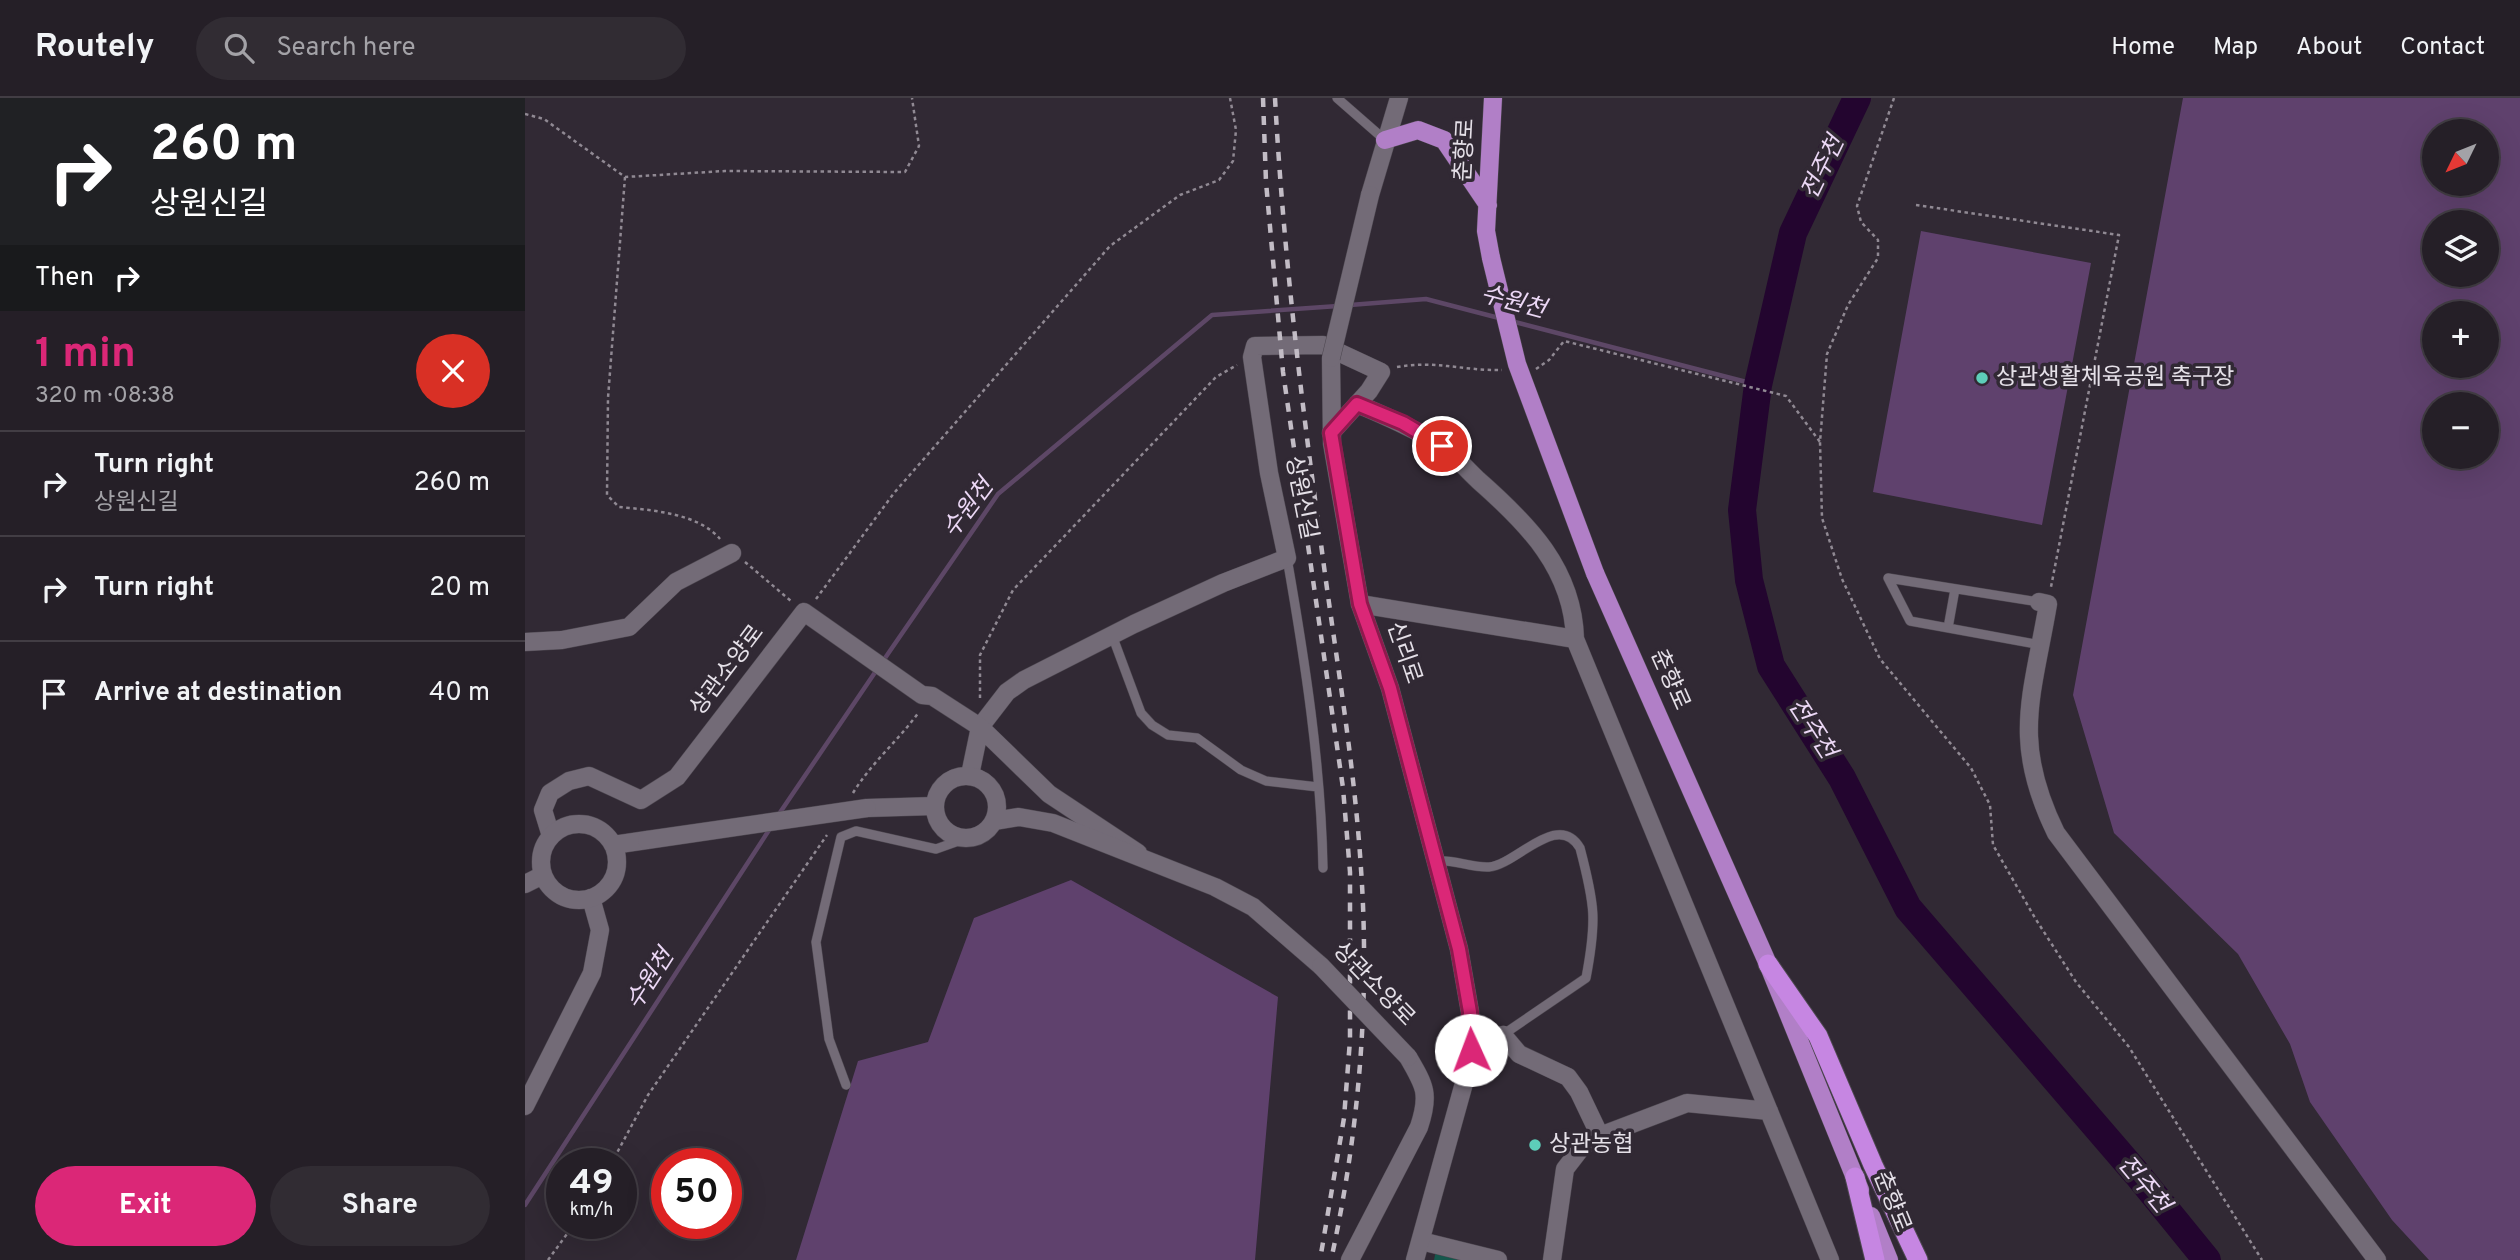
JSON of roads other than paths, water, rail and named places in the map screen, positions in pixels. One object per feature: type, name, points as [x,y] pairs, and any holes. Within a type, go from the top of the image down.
[{"type":"highway","points":[[1767,964],[1818,1037],[1873,1165],[1918,1260]]},
{"type":"highway","points":[[1855,1177],[1875,1260]]},
{"type":"main road","name":"춘향로","points":[[1493,98],[1486,231],[1520,374],[1595,573],[1767,964],[1889,1260]]},
{"type":"main road","points":[[1385,140],[1418,130],[1444,140],[1487,205]]},
{"type":"street","name":"신리로","points":[[1399,98],[1370,195],[1331,358],[1331,433],[1360,604],[1390,688],[1459,949],[1470,1012],[1471,1050],[1462,1094],[1415,1260]]},
{"type":"street","name":"상원신길","points":[[980,727],[1007,692],[1015,686],[1111,635],[1223,583],[1287,558],[1269,473],[1252,357],[1255,345],[1323,345],[1381,372],[1331,433]]},
{"type":"street","points":[[1357,404],[1403,423],[1442,446],[1511,507],[1554,563],[1574,612],[1575,639],[1828,1260]]},
{"type":"street","points":[[525,642],[562,640],[628,627],[676,582],[732,554]]},
{"type":"street","points":[[2043,603],[2041,645],[2027,738],[2038,796],[2056,833],[2377,1260]]},
{"type":"street","points":[[1360,604],[1575,639]]},
{"type":"street","name":"상관소양로","points":[[543,875],[541,858],[551,836],[544,810],[550,793],[569,781],[589,776],[641,800],[677,777],[809,616],[980,727],[1049,794],[1144,858]]},
{"type":"street","points":[[969,775],[980,727]]},
{"type":"street","points":[[967,838],[944,830],[936,817],[934,806],[939,789],[948,780],[969,775],[991,788],[996,800],[994,821]]},
{"type":"street","points":[[613,845],[867,808],[934,806]]},
{"type":"street","name":"상관소양로","points":[[967,838],[985,832],[994,821],[1019,817],[1053,823],[1144,858],[1253,906],[1321,966],[1408,1057],[1424,1085],[1427,1104],[1419,1127],[1350,1260]]},
{"type":"street","points":[[525,884],[543,875],[559,894],[571,899],[591,898],[603,892],[612,881],[617,858],[613,845],[594,827],[578,824],[561,828],[551,836]]},
{"type":"street","points":[[525,1106],[591,973],[600,930],[591,898]]},
{"type":"street","points":[[1471,1050],[1503,1035],[1519,1054],[1568,1077],[1579,1092],[1599,1136]]},
{"type":"street","points":[[1552,1260],[1565,1170],[1582,1146],[1599,1136],[1687,1103],[1769,1111]]},
{"type":"street","points":[[1421,1241],[1498,1260]]},
{"type":"lane","points":[[1337,98],[1385,140]]},
{"type":"lane","points":[[1287,558],[1313,729],[1322,808],[1323,868]]},
{"type":"lane","points":[[2041,645],[1910,621],[1888,578],[2043,603]]},
{"type":"lane","points":[[1948,628],[1955,589]]},
{"type":"lane","points":[[1111,635],[1141,713],[1152,724],[1168,735],[1197,738],[1241,770],[1266,781],[1318,787]]},
{"type":"lane","points":[[846,1085],[829,1039],[816,942],[841,837],[856,831],[936,849],[967,838]]},
{"type":"lane","points":[[1435,860],[1488,867],[1500,865],[1548,837],[1569,839],[1580,848],[1595,914],[1586,978],[1500,1037]]},
{"type":"waterway","name":"전주천","points":[[1857,98],[1793,233],[1758,385],[1742,510],[1749,580],[1771,666],[1842,778],[1908,908],[2137,1174],[2207,1260]]},
{"type":"waterway","name":"수원천","points":[[1350,305],[1426,299],[1499,318]]},
{"type":"waterway","name":"수원천","points":[[883,661],[998,494],[1212,315],[1338,306]]},
{"type":"waterway","name":"수원천","points":[[1511,321],[1758,385]]},
{"type":"waterway","name":"수원천","points":[[779,814],[878,668]]},
{"type":"waterway","name":"수원천","points":[[525,1205],[771,827]]},
{"type":"railway","points":[[1263,98],[1266,182],[1283,372],[1343,788],[1350,872],[1350,1040],[1344,1118],[1320,1260]]},
{"type":"railway","points":[[1275,98],[1293,318],[1354,786],[1361,869],[1364,967],[1360,1066],[1349,1163],[1331,1260]]},
{"type":"place","name":"상관생활체육공원 축구장","points":[[1982,378]]},
{"type":"place","name":"상관농협","points":[[1535,1145]]}]
